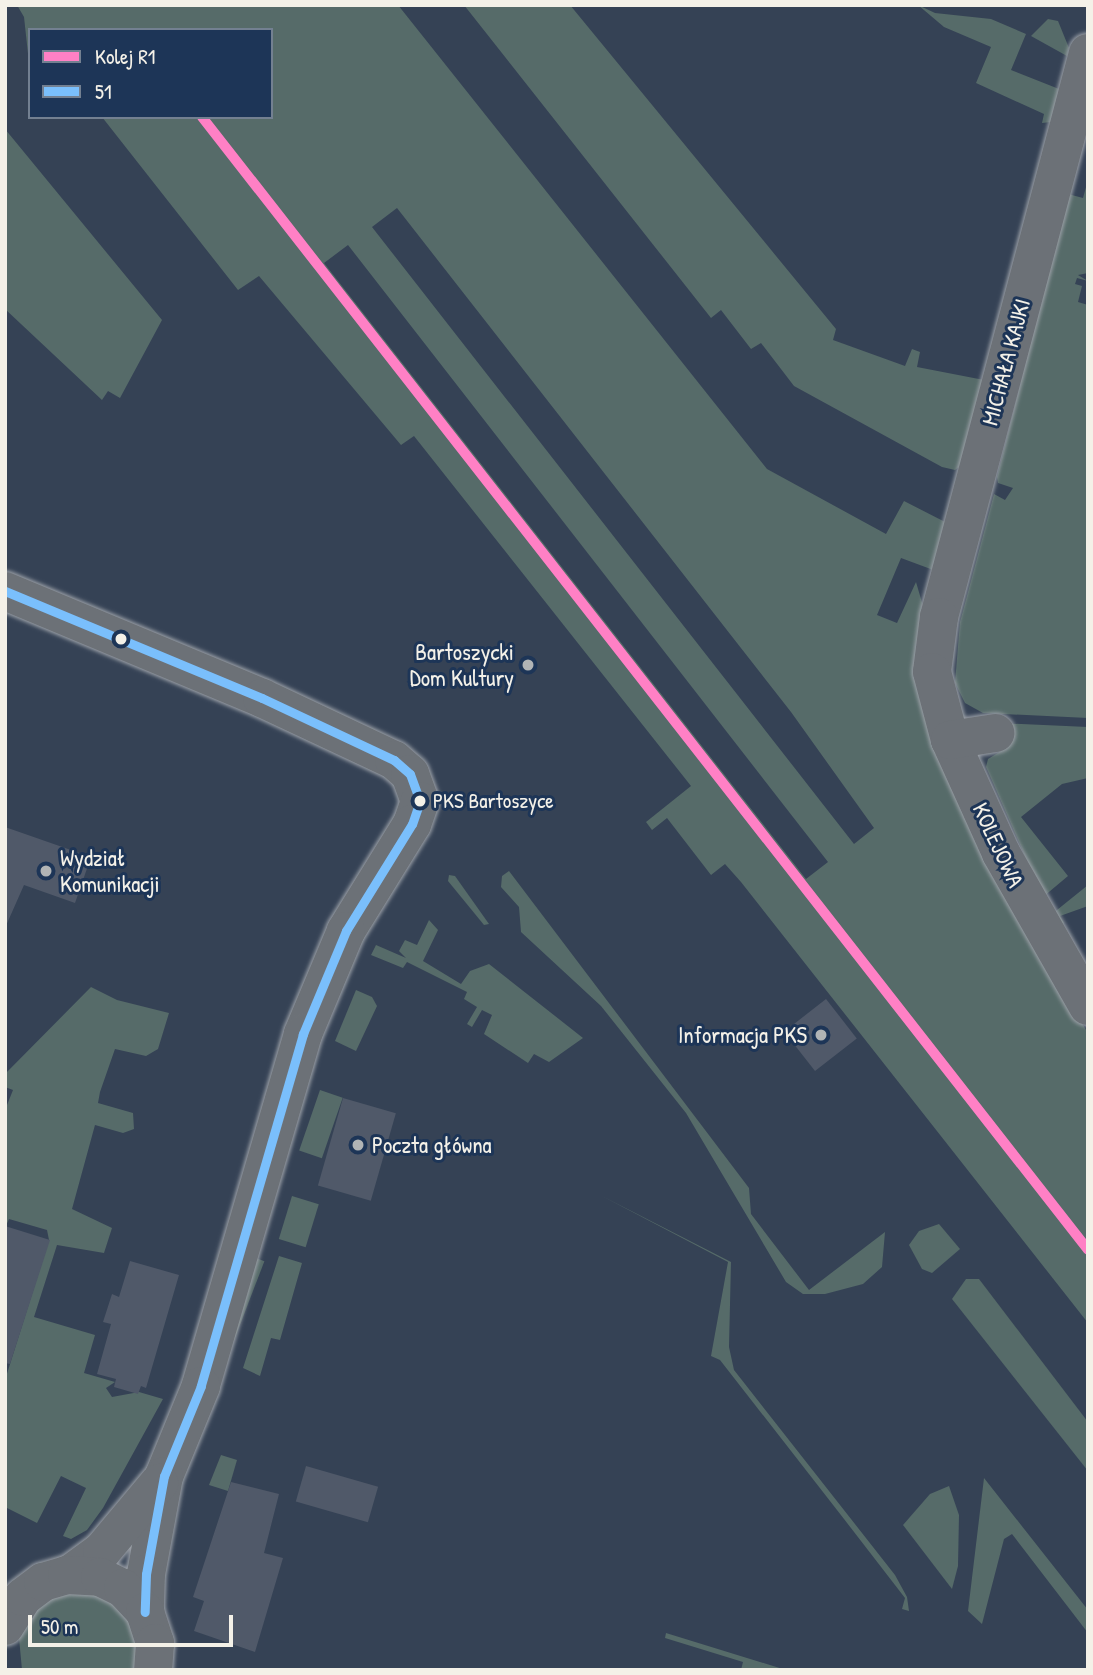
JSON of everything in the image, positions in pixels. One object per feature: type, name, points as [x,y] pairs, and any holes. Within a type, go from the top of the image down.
[{"type":"street","name":"MICHAŁA KAJKI","points":[[932,672],[939,617],[1088,53]]},
{"type":"street","points":[[5,591],[262,698],[394,760],[410,774],[420,801],[412,824],[357,911],[323,978],[201,1386],[164,1476],[146,1574],[157,1648]]},
{"type":"street","name":"KOLEJOWA","points":[[932,672],[950,740],[1024,902],[1088,1006]]},
{"type":"street","points":[[950,740],[995,733]]},
{"type":"street","points":[[5,1626],[19,1591],[69,1574],[102,1550],[164,1476]]},
{"type":"street","points":[[69,1574],[115,1583],[157,1648]]},
{"type":"green space","points":[[17,5],[398,5],[767,469],[886,534],[904,501],[949,524],[936,571],[901,558],[877,615],[897,623],[916,582],[1012,910],[1088,1033],[1088,1323],[741,882],[725,864],[711,875],[667,818],[652,830],[646,822],[691,786],[414,436],[401,445],[259,276],[238,290],[104,119],[273,119],[273,28],[28,28],[28,54],[24,17]],"holes":[[[397,208],[791,712],[874,828],[854,844],[372,227]],[[348,245],[828,862],[806,879],[324,263]]]},
{"type":"green space","points":[[464,5],[570,5],[836,329],[833,340],[905,366],[912,349],[920,352],[917,367],[984,380],[968,461],[955,470],[942,467],[794,386],[761,343],[751,349],[721,310],[711,318]]},
{"type":"green space","points":[[918,5],[935,13],[991,19],[1026,34],[1011,70],[1059,89],[1051,122],[1042,123],[1044,114],[976,83],[991,47],[944,27]]},
{"type":"green space","points":[[1048,19],[1058,21],[1069,48],[1067,56],[1031,36]]},
{"type":"green space","points":[[5,129],[162,320],[120,398],[108,391],[102,400],[5,309]]},
{"type":"green space","points":[[1088,180],[1088,273],[1078,275],[1088,281],[1077,278],[1075,284],[1082,286],[1078,302],[1088,305],[1088,718],[983,713],[965,703],[955,683],[960,622],[994,494],[1005,500],[1013,488],[998,483],[997,477],[1068,194],[1083,198]]},
{"type":"green space","points":[[996,723],[1088,727],[1088,778],[1062,784],[1021,817],[1068,876],[1043,897],[986,767],[988,759],[1001,751]]},
{"type":"green space","points":[[509,871],[749,1188],[751,1214],[809,1290],[885,1232],[882,1267],[863,1284],[825,1294],[803,1294],[786,1282],[686,1113],[601,1006],[521,932],[519,907],[501,887],[502,876]]},
{"type":"green space","points":[[449,875],[455,876],[489,924],[484,925],[448,881]]},
{"type":"green space","points":[[1088,885],[1088,906],[1060,916],[1064,923],[1059,926],[1052,914]]},
{"type":"green space","points":[[429,920],[438,930],[423,961],[461,984],[470,971],[489,964],[583,1038],[549,1062],[534,1054],[528,1063],[484,1034],[492,1015],[482,1010],[472,1027],[467,1024],[477,1007],[464,999],[467,992],[407,962],[403,968],[371,955],[376,945],[406,958],[399,951],[405,940],[417,945]]},
{"type":"green space","points":[[91,987],[117,1000],[169,1013],[158,1049],[146,1056],[115,1049],[100,1092],[98,1103],[133,1113],[134,1129],[123,1133],[95,1125],[72,1209],[112,1228],[104,1253],[57,1245],[34,1317],[95,1335],[84,1373],[115,1382],[106,1388],[112,1397],[139,1392],[163,1399],[103,1508],[87,1530],[71,1539],[63,1536],[86,1488],[61,1476],[37,1523],[5,1507],[5,1380],[49,1240],[47,1230],[9,1219],[5,1228],[5,1110],[13,1090],[5,1087],[5,1074]]},
{"type":"green space","points":[[356,990],[372,997],[377,1006],[356,1051],[335,1041]]},
{"type":"green space","points":[[320,1090],[343,1098],[322,1158],[299,1151]]},
{"type":"green space","points":[[600,1195],[731,1262],[729,1347],[734,1370],[895,1575],[907,1597],[909,1611],[902,1609],[905,1598],[844,1519],[720,1360],[711,1356],[728,1262]]},
{"type":"green space","points":[[292,1196],[319,1204],[306,1247],[279,1239]]},
{"type":"green space","points":[[939,1224],[960,1249],[932,1273],[922,1269],[909,1245],[919,1231]]},
{"type":"green space","points":[[279,1256],[302,1263],[280,1340],[271,1338],[260,1376],[243,1368]]},
{"type":"green space","points":[[256,1258],[264,1261],[223,1370],[214,1366]]},
{"type":"green space","points":[[966,1279],[979,1279],[1088,1422],[1088,1471],[952,1299]]},
{"type":"green space","points":[[221,1455],[237,1460],[228,1491],[209,1485]]},
{"type":"green space","points":[[984,1478],[1088,1610],[1088,1633],[1012,1534],[1004,1539],[982,1624],[968,1611]]},
{"type":"green space","points":[[949,1486],[959,1515],[958,1566],[952,1589],[903,1525],[930,1494]]},
{"type":"green space","points":[[70,1590],[112,1599],[138,1633],[137,1670],[22,1670],[19,1638],[43,1601]]},
{"type":"green space","points":[[666,1633],[786,1670],[741,1670],[743,1662],[665,1638]]},
{"type":"building","name":"Wydział Komunikacji","points":[[5,827],[91,857],[75,903],[24,885],[5,928]]},
{"type":"building","name":"Informacja PKS","points":[[826,999],[857,1038],[815,1071],[784,1032]]},
{"type":"building","name":"Poczta główna","points":[[343,1098],[396,1113],[371,1201],[318,1185]]},
{"type":"building","points":[[5,1226],[50,1240],[10,1364],[5,1363]]},
{"type":"building","points":[[130,1261],[179,1275],[146,1388],[141,1386],[138,1394],[114,1387],[116,1379],[97,1374],[111,1324],[103,1322],[112,1294],[119,1297]]},
{"type":"building","points":[[306,1466],[378,1487],[368,1522],[296,1502]]},
{"type":"building","points":[[231,1482],[279,1494],[264,1553],[283,1558],[255,1652],[194,1631],[204,1601],[193,1597]]},
{"type":"rail line","name":"R1","points":[[204,119],[1088,1250]]},
{"type":"transit line","name":"51","points":[[5,591],[262,698],[394,760],[410,774],[420,801],[412,824],[346,931],[303,1034],[201,1386],[164,1476],[146,1574],[145,1612]]},
{"type":"place","name":"Bartoszycki Dom Kultury","points":[[528,665]]},
{"type":"place","name":"PKS Bartoszyce","points":[[420,801]]},
{"type":"place","name":"Wydział Komunikacji","points":[[46,871]]},
{"type":"place","name":"Informacja PKS","points":[[821,1035]]},
{"type":"place","name":"Poczta główna","points":[[358,1145]]}]
